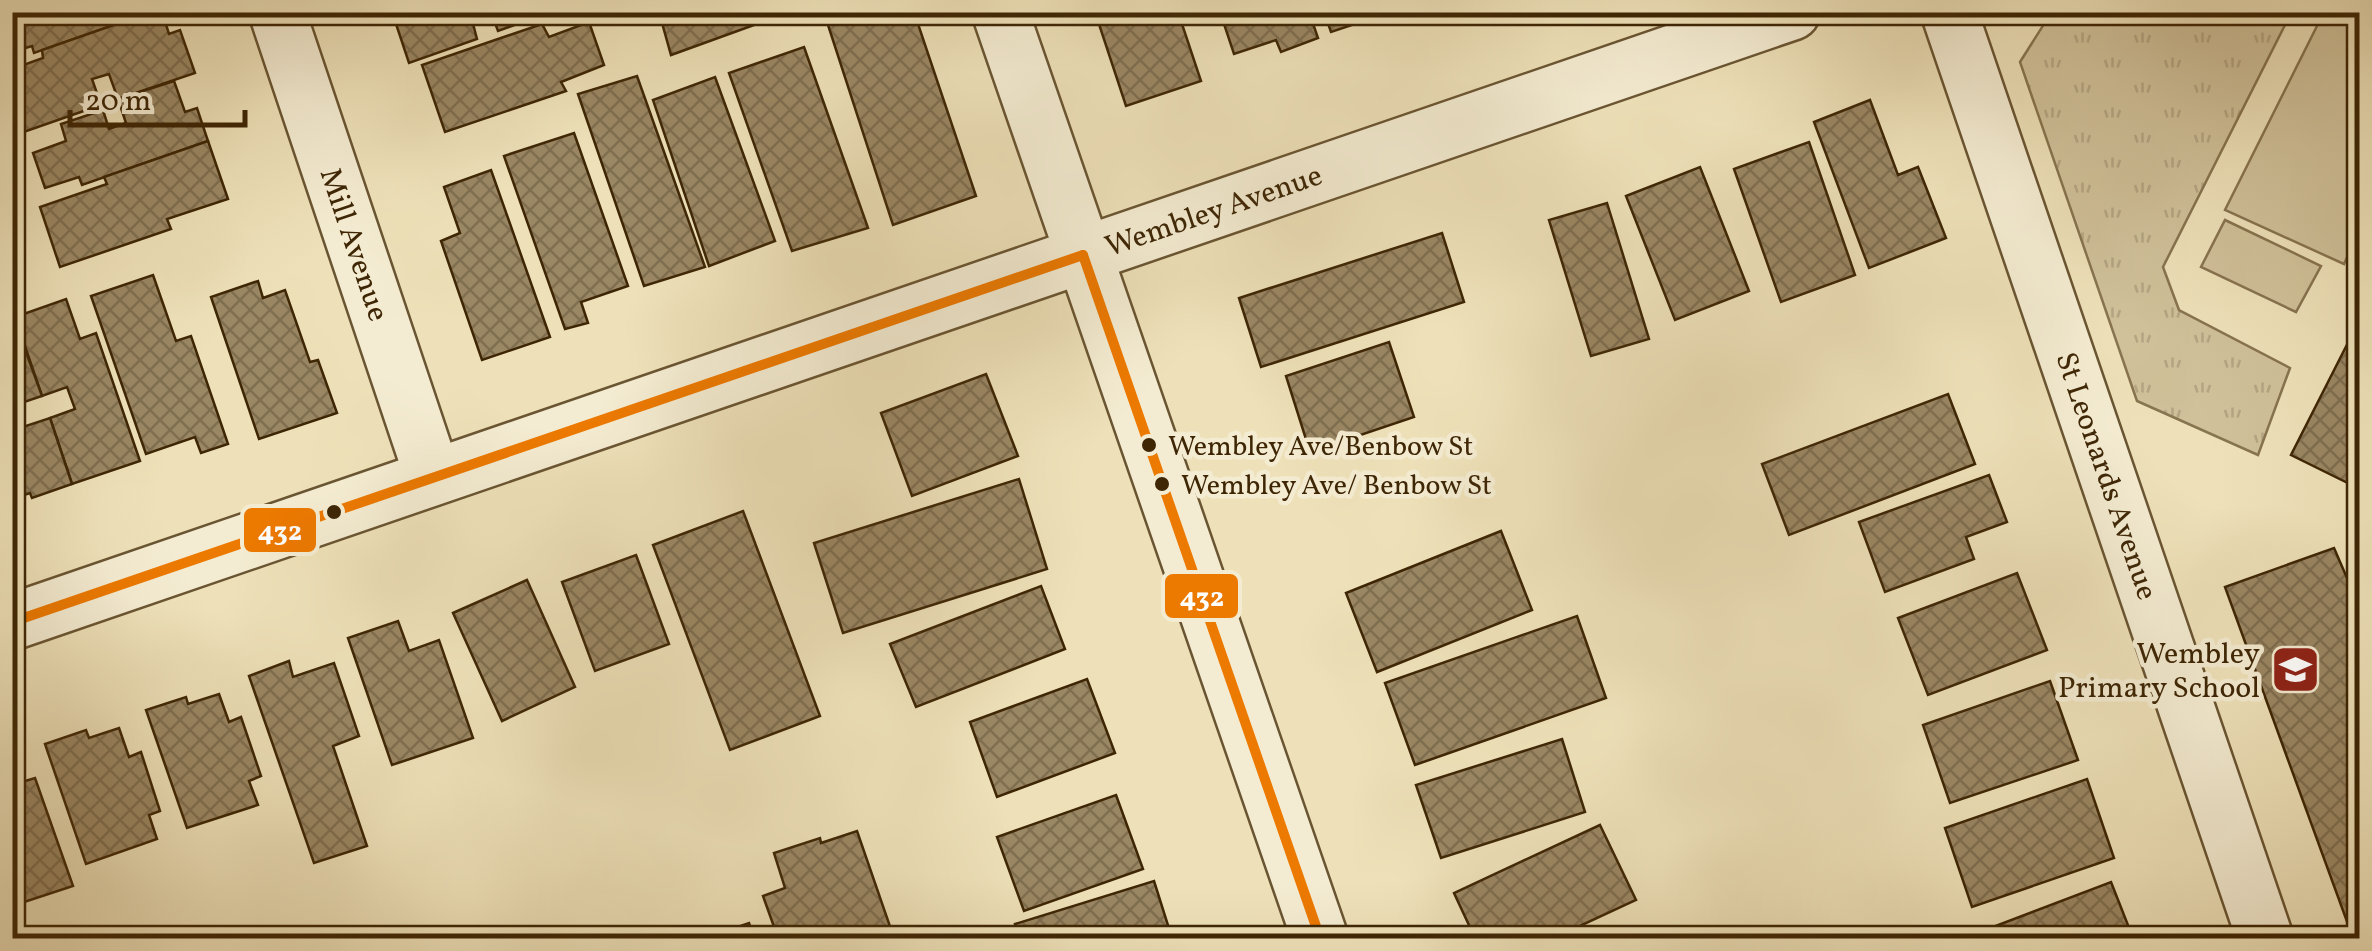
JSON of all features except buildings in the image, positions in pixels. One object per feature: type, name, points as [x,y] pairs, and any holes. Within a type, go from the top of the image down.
[{"type":"street","name":"Mill Avenue","points":[[276,12],[433,477]]},
{"type":"street","points":[[1000,12],[1320,938]]},
{"type":"street","name":"Wembley Avenue","points":[[12,622],[1792,12]]},
{"type":"street","name":"St Leonards Avenue","points":[[1949,12],[2265,938]]},
{"type":"green space","points":[[2324,12],[2359,13],[2359,231],[2344,264],[2225,210]]},
{"type":"green space","points":[[2051,13],[2291,13],[2163,267],[2179,310],[2290,368],[2258,455],[2137,401],[2020,62]]},
{"type":"green space","points":[[2225,220],[2321,266],[2296,312],[2201,267]]},
{"type":"transit line","name":"432","points":[[1083,255],[1320,938]]},
{"type":"transit line","name":"432","points":[[12,622],[1083,255]]},
{"type":"place","name":"Wembley Ave/Benbow St","points":[[1149,445]]},
{"type":"place","name":"Wembley Ave/ Benbow St","points":[[1162,484]]},
{"type":"place","name":"Wembley Primary School","points":[[2295,670]]}]
